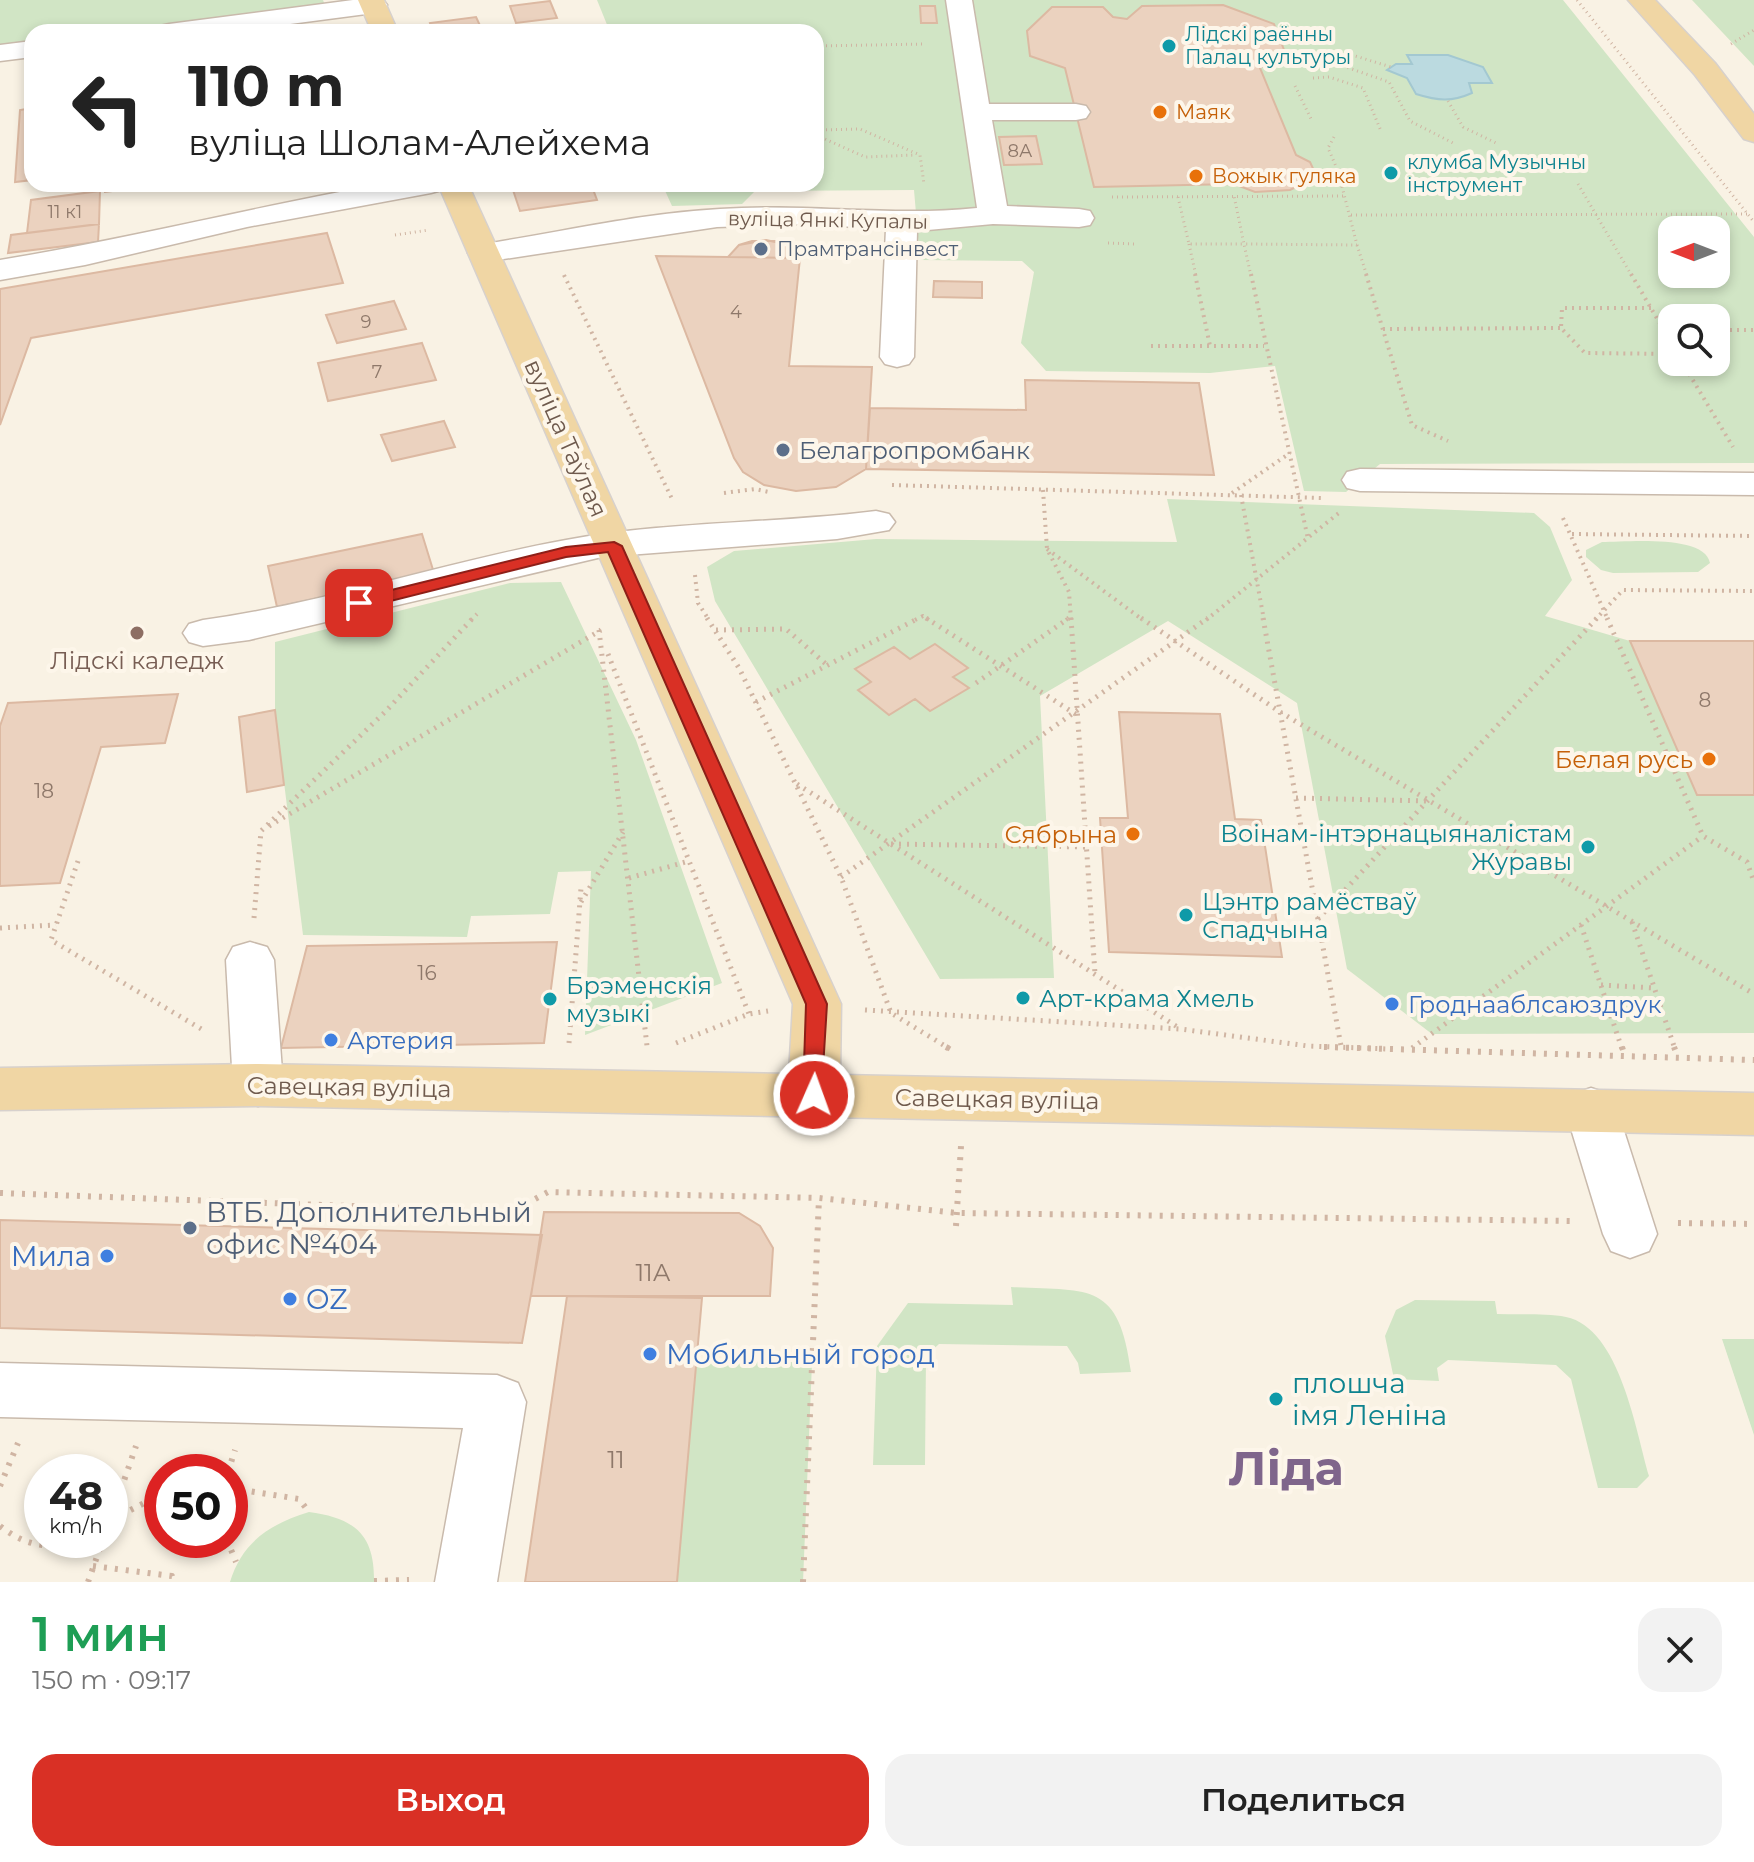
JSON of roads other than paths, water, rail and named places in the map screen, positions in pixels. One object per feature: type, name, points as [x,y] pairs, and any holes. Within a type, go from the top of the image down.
[{"type":"main road","points":[[1641,0],[1705,69],[1754,133]]},
{"type":"main road","points":[[372,3],[381,24]]},
{"type":"main road","name":"вуліца Таўлая","points":[[457,192],[817,1004],[814,1095]]},
{"type":"main road","name":"Савецкая вуліца","points":[[0,1089],[257,1073],[814,1095],[1754,1114]]},
{"type":"street","points":[[959,0],[993,215]]},
{"type":"street","points":[[225,24],[372,3]]},
{"type":"street","points":[[0,53],[24,50]]},
{"type":"street","points":[[977,112],[1076,112]]},
{"type":"street","points":[[0,270],[85,256],[247,218],[388,192]]},
{"type":"street","name":"вуліца Янкі Купалы","points":[[484,253],[717,218],[808,215],[916,222],[1090,208]]},
{"type":"street","points":[[897,357],[916,222]]},
{"type":"street","points":[[1352,494],[1754,484]]},
{"type":"street","points":[[203,633],[274,625],[566,552],[689,536],[829,529],[876,522]]},
{"type":"street","points":[[250,960],[257,1073]]},
{"type":"street","points":[[1591,1109],[1628,1228]]},
{"type":"street","points":[[0,1390],[497,1402],[466,1582]]},
{"type":"water","points":[[1407,55],[1448,55],[1483,67],[1492,83],[1469,83],[1472,93],[1458,98],[1438,99],[1416,94],[1407,78],[1387,70],[1396,64],[1412,64]]},
{"type":"place","name":"Лідскі раённы Палац культуры","points":[[1169,46]]},
{"type":"place","name":"Маяк","points":[[1160,112]]},
{"type":"place","name":"клумба Музычны інструмент","points":[[1391,173]]},
{"type":"place","name":"Вожык гуляка","points":[[1196,176]]},
{"type":"place","name":"Прамтрансінвест","points":[[761,249]]},
{"type":"place","name":"Белагропромбанк","points":[[783,450]]},
{"type":"place","name":"Лідскі каледж","points":[[137,633]]},
{"type":"place","name":"Белая русь","points":[[1709,759]]},
{"type":"place","name":"Сябрына","points":[[1133,834]]},
{"type":"place","name":"Воінам-інтэрнацыяналістам Журавы","points":[[1588,847]]},
{"type":"place","name":"Цэнтр рамёстваў Спадчына","points":[[1186,915]]},
{"type":"place","name":"Арт-крама Хмель","points":[[1023,998]]},
{"type":"place","name":"Брэменскія музыкі","points":[[550,999]]},
{"type":"place","name":"Гроднааблсаюздрук","points":[[1392,1004]]},
{"type":"place","name":"Артерия","points":[[331,1040]]},
{"type":"place","name":"ВТБ. Дополнительный офис №404","points":[[190,1228]]},
{"type":"place","name":"Мила","points":[[107,1256]]},
{"type":"place","name":"OZ","points":[[290,1299]]},
{"type":"place","name":"Мобильный город","points":[[650,1354]]},
{"type":"place","name":"плошча імя Леніна","points":[[1276,1399]]},
{"type":"district","name":"Ліда","points":[[1286,1468]]}]
